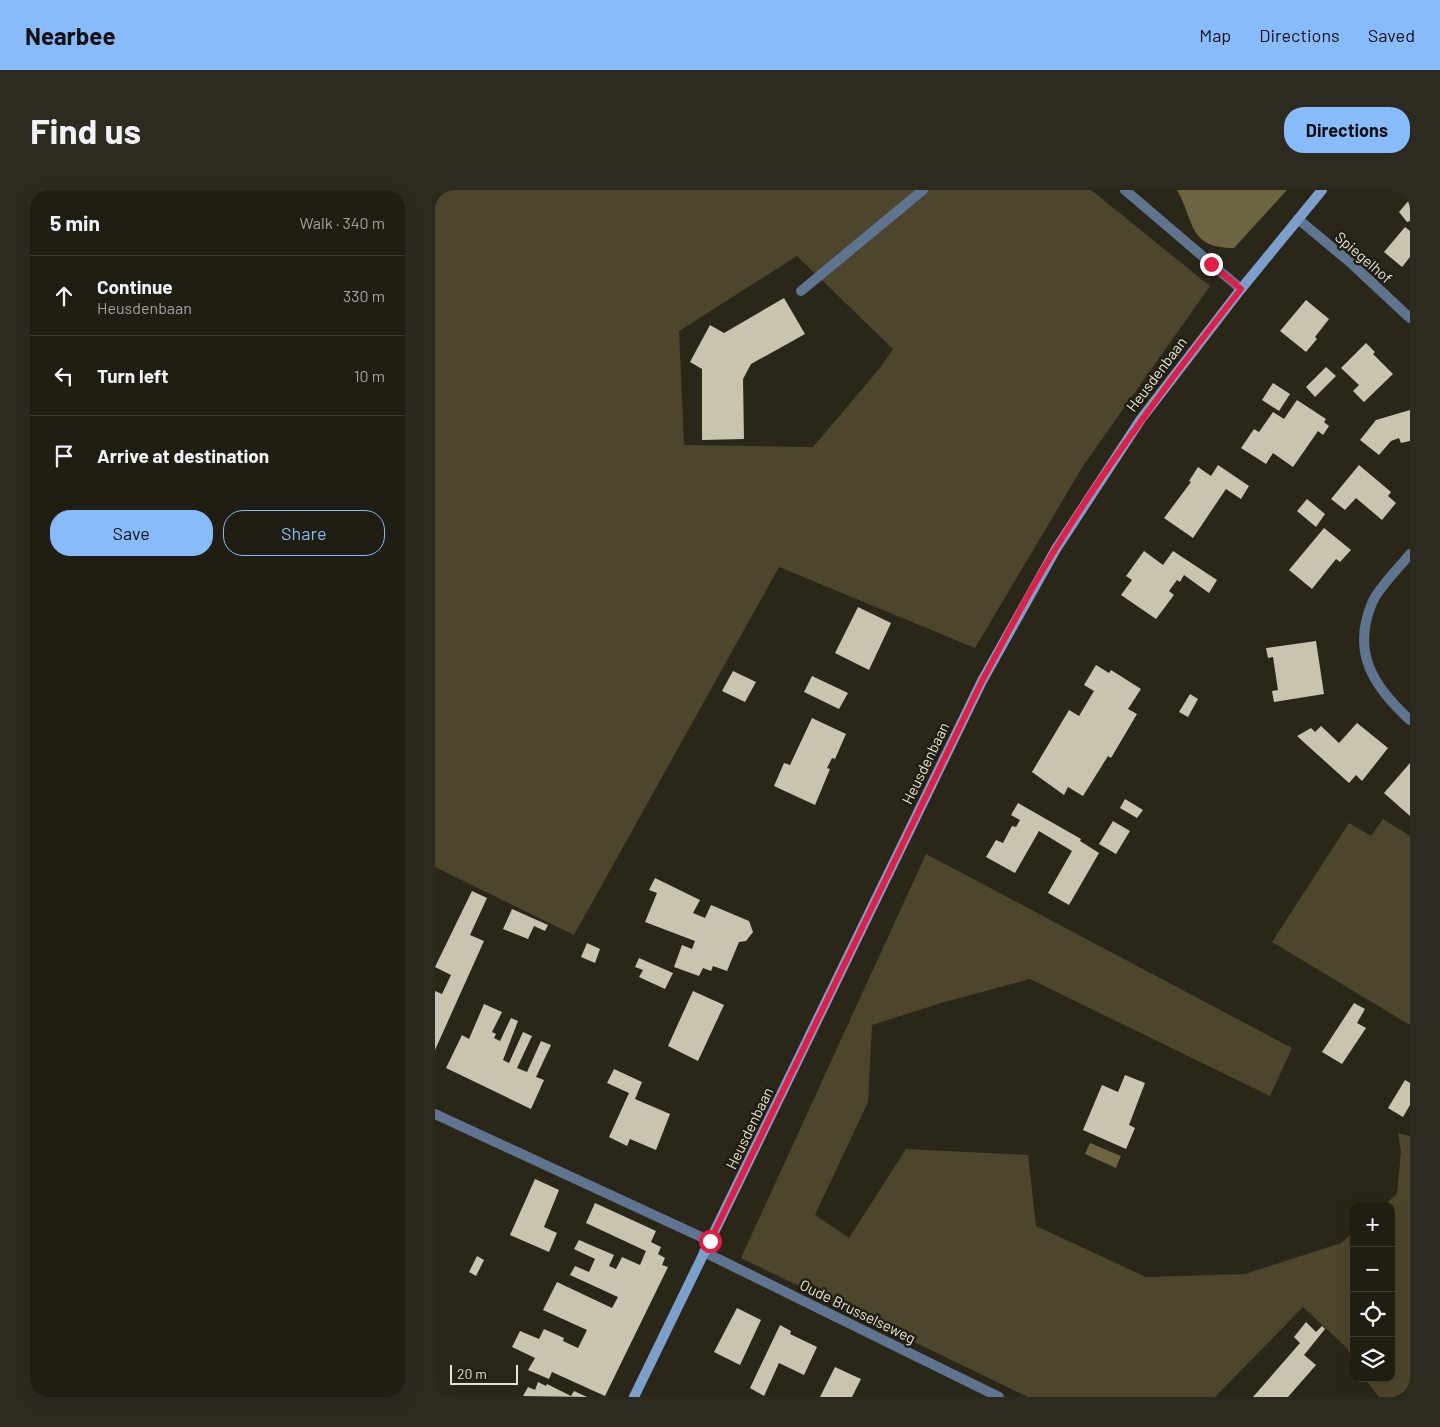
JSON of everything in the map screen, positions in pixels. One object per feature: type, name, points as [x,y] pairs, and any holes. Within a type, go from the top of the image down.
[{"type":"main road","name":"Heusdenbaan","points":[[635,1397],[982,681],[1056,549],[1141,419],[1241,289],[1322,190]]},
{"type":"street","points":[[801,291],[923,190]]},
{"type":"street","points":[[1125,190],[1241,289]]},
{"type":"street","name":"Spiegelhof","points":[[1298,220],[1352,264],[1410,318]]},
{"type":"street","points":[[1410,554],[1372,601],[1366,623],[1363,653],[1371,674],[1388,700],[1410,720]]},
{"type":"street","points":[[435,1114],[710,1241]]},
{"type":"street","name":"Oude Brusselseweg","points":[[704,1252],[999,1397]]},
{"type":"shaded area","points":[[435,190],[1091,190],[1210,286],[1083,466],[975,648],[779,567],[574,935],[435,867]],"holes":[[[797,256],[893,349],[880,368],[813,447],[684,445],[679,331]]]},
{"type":"shaded area","points":[[1177,190],[1287,190],[1234,248],[1219,247],[1200,238]]},
{"type":"shaded area","points":[[1383,819],[1410,836],[1410,1025],[1272,942],[1349,823],[1371,836]]},
{"type":"shaded area","points":[[926,854],[1292,1048],[1270,1096],[1030,979],[941,1003],[872,1025],[868,1102],[815,1215],[849,1238],[906,1149],[1028,1155],[1036,1226],[1146,1277],[1245,1274],[1341,1243],[1350,1235],[1350,1354],[1346,1347],[1303,1307],[1215,1397],[1028,1397],[741,1258]]},
{"type":"shaded area","points":[[1398,1133],[1410,1136],[1410,1397],[1379,1397],[1367,1382],[1395,1382],[1395,1202],[1388,1202],[1397,1194],[1401,1152]]},
{"type":"shaded area","points":[[1090,1143],[1121,1156],[1116,1168],[1085,1154]]},
{"type":"building","points":[[1410,199],[1410,221],[1407,222],[1399,212]]},
{"type":"building","points":[[1405,227],[1410,231],[1410,257],[1402,267],[1384,252]]},
{"type":"building","points":[[784,298],[805,334],[751,364],[743,379],[744,439],[702,440],[702,369],[690,362],[710,325],[724,333]]},
{"type":"building","points":[[1306,300],[1329,319],[1315,337],[1317,339],[1306,352],[1280,331]]},
{"type":"building","points":[[1366,343],[1375,352],[1373,354],[1393,374],[1364,402],[1353,391],[1359,385],[1341,368]]},
{"type":"building","points":[[1326,367],[1336,376],[1315,397],[1306,387]]},
{"type":"building","points":[[1273,383],[1290,394],[1279,411],[1262,400]]},
{"type":"building","points":[[1297,400],[1326,419],[1324,422],[1329,426],[1323,435],[1318,431],[1293,467],[1273,453],[1266,464],[1241,448],[1254,429],[1259,432],[1273,412],[1284,419]]},
{"type":"building","points":[[1410,410],[1410,441],[1401,443],[1399,438],[1391,441],[1379,455],[1360,440],[1376,420]]},
{"type":"building","points":[[1218,465],[1249,486],[1241,499],[1226,489],[1193,538],[1164,518],[1191,482],[1189,481],[1198,467],[1211,476]]},
{"type":"building","points":[[1359,465],[1391,492],[1388,496],[1396,503],[1382,520],[1356,498],[1345,510],[1331,499]]},
{"type":"building","points":[[1307,499],[1325,514],[1316,527],[1297,511]]},
{"type":"building","points":[[1324,528],[1351,550],[1340,562],[1336,559],[1312,589],[1289,570]]},
{"type":"building","points":[[1144,551],[1163,565],[1173,551],[1217,580],[1209,593],[1184,575],[1180,582],[1177,580],[1169,591],[1174,595],[1156,619],[1121,595],[1132,580],[1126,576]]},
{"type":"building","points":[[858,607],[891,623],[869,670],[835,653]]},
{"type":"building","points":[[1316,641],[1324,694],[1274,702],[1272,691],[1278,690],[1273,657],[1268,658],[1266,648]]},
{"type":"building","points":[[1096,665],[1109,673],[1111,670],[1141,689],[1128,709],[1137,714],[1111,758],[1108,756],[1083,796],[1068,787],[1064,795],[1032,772],[1069,710],[1079,716],[1094,691],[1084,685]]},
{"type":"building","points":[[733,671],[756,682],[745,702],[722,691]]},
{"type":"building","points":[[812,676],[848,693],[839,709],[804,692]]},
{"type":"building","points":[[1190,694],[1198,699],[1188,717],[1179,712]]},
{"type":"building","points":[[812,718],[846,734],[835,759],[832,758],[827,768],[830,769],[815,805],[774,786],[784,763],[790,765]]},
{"type":"building","points":[[1357,723],[1388,748],[1362,781],[1356,775],[1349,783],[1297,736],[1311,728],[1315,732],[1321,726],[1339,743]]},
{"type":"building","points":[[1410,763],[1410,816],[1384,793]]},
{"type":"building","points":[[1125,799],[1143,810],[1137,818],[1120,808]]},
{"type":"building","points":[[1018,803],[1081,839],[1080,841],[1099,853],[1069,905],[1048,893],[1072,851],[1039,831],[1015,873],[986,857],[996,840],[1003,843],[1012,826],[1016,827],[1020,820],[1011,815]]},
{"type":"building","points":[[1113,821],[1130,831],[1116,854],[1099,844]]},
{"type":"building","points":[[655,878],[700,900],[693,913],[705,918],[711,905],[749,921],[753,932],[746,941],[739,942],[727,971],[713,966],[711,971],[703,968],[699,976],[674,967],[682,945],[692,949],[695,941],[645,922],[657,893],[649,890]]},
{"type":"building","points":[[472,891],[487,898],[470,935],[484,941],[435,1050],[435,991],[442,994],[451,975],[435,967]]},
{"type":"building","points":[[512,909],[548,925],[545,931],[534,926],[528,939],[503,929]]},
{"type":"building","points":[[587,943],[600,949],[595,963],[581,957]]},
{"type":"building","points":[[639,958],[673,973],[665,989],[639,977],[643,970],[635,967]]},
{"type":"building","points":[[693,991],[724,1005],[698,1061],[668,1046]]},
{"type":"building","points":[[1354,1003],[1365,1009],[1357,1023],[1366,1028],[1342,1064],[1322,1052]]},
{"type":"building","points":[[484,1004],[502,1012],[492,1032],[496,1034],[494,1038],[500,1041],[511,1018],[518,1021],[503,1060],[509,1063],[523,1032],[532,1036],[517,1068],[527,1072],[541,1041],[551,1045],[536,1077],[544,1080],[531,1109],[446,1068],[462,1035],[469,1039]]},
{"type":"building","points":[[614,1069],[642,1082],[635,1099],[670,1114],[656,1150],[630,1139],[627,1146],[609,1137],[629,1093],[607,1083]]},
{"type":"building","points":[[1125,1075],[1145,1083],[1129,1125],[1135,1128],[1126,1149],[1083,1130],[1102,1085],[1118,1092]]},
{"type":"building","points":[[1405,1080],[1410,1083],[1410,1105],[1403,1117],[1388,1108]]},
{"type":"building","points":[[535,1179],[559,1190],[544,1227],[557,1233],[549,1252],[510,1235]]},
{"type":"building","points":[[595,1203],[656,1231],[651,1242],[661,1247],[658,1254],[665,1258],[662,1265],[668,1267],[605,1396],[552,1372],[549,1379],[528,1370],[535,1358],[512,1347],[520,1331],[539,1339],[544,1329],[564,1338],[563,1341],[578,1348],[587,1330],[543,1310],[557,1282],[612,1308],[618,1297],[570,1275],[575,1266],[589,1272],[595,1259],[574,1249],[579,1240],[614,1255],[609,1266],[616,1269],[622,1257],[640,1265],[646,1251],[586,1223]]},
{"type":"building","points":[[477,1256],[484,1260],[476,1276],[469,1272]]},
{"type":"building","points":[[737,1308],[761,1320],[740,1365],[714,1352]]},
{"type":"building","points":[[1306,1322],[1316,1332],[1322,1326],[1325,1329],[1304,1355],[1316,1365],[1288,1397],[1253,1397],[1300,1343],[1294,1337]]},
{"type":"building","points":[[780,1325],[791,1331],[790,1334],[817,1347],[804,1375],[779,1363],[764,1396],[750,1388]]},
{"type":"building","points":[[835,1367],[861,1379],[852,1397],[820,1397]]},
{"type":"building","points":[[538,1382],[546,1386],[547,1384],[571,1396],[574,1391],[587,1397],[523,1396],[528,1387],[535,1390]]},
{"type":"route","points":[[710,1241],[982,681],[1012,627],[1056,549],[1141,419],[1241,289],[1211,264]]}]
